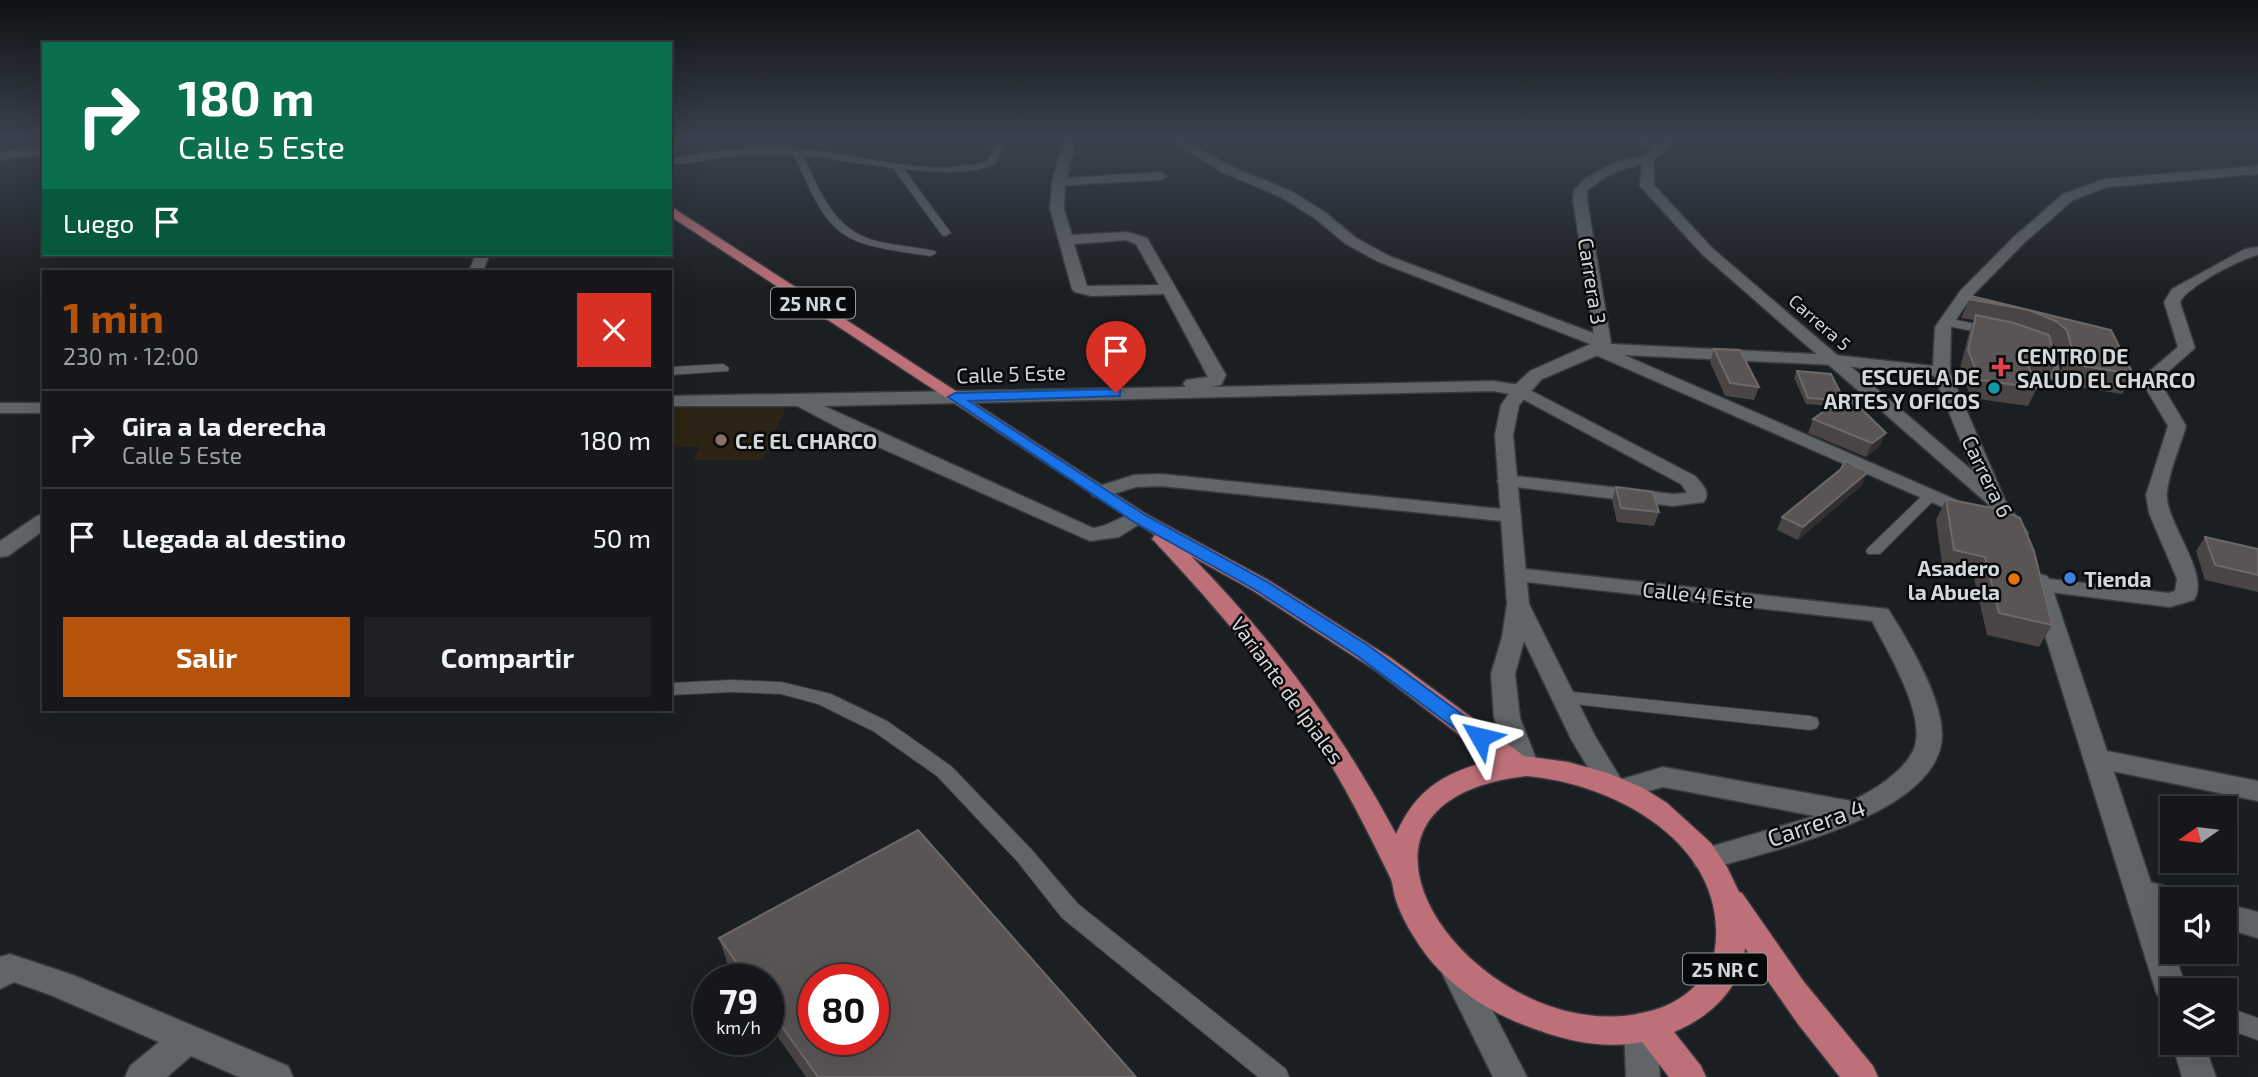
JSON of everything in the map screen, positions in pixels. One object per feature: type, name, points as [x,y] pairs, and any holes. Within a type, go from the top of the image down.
[{"type":"highway","name":"Variante de Ipiales","points":[[672,211],[1143,521],[1260,585],[1383,664],[1522,766]]},
{"type":"highway","name":"Variante de Ipiales","points":[[1143,521],[1210,587],[1275,665],[1341,760],[1405,876]]},
{"type":"highway","name":"25 NR C","points":[[1713,872],[1731,914],[1732,944],[1725,972],[1708,996],[1682,1015],[1645,1027],[1601,1030],[1549,1019],[1518,1008],[1481,986],[1450,960],[1427,933],[1412,905],[1405,876],[1405,850],[1411,827],[1423,806],[1441,789],[1463,777],[1490,769],[1522,766],[1563,770],[1616,787],[1668,819],[1713,872],[1766,956],[1825,1035],[1861,1077]]},
{"type":"highway","points":[[1645,1027],[1689,1077]]},
{"type":"street","points":[[1057,189],[1056,209],[1080,289],[1170,289]]},
{"type":"street","points":[[1275,189],[1321,216],[1351,241],[1384,259],[1600,346],[2020,536]]},
{"type":"street","name":"Carrera 3","points":[[1520,390],[1536,375],[1600,346],[1580,200],[1582,189]]},
{"type":"street","name":"Carrera 5","points":[[1649,189],[1707,251],[1995,500]]},
{"type":"street","name":"Carrera 6","points":[[2088,189],[2068,197],[2020,239],[1966,293],[1943,327],[1941,372],[1995,500],[2020,536],[2041,585],[2168,978]]},
{"type":"street","points":[[1035,395],[1049,385],[1058,384],[1204,384],[1215,381],[1217,375],[1142,240],[1127,236],[1065,240]]},
{"type":"street","points":[[2041,585],[2170,600],[2186,595],[2188,579],[2159,513],[2156,495],[2177,426],[2154,387],[2152,377],[2187,348],[2172,302],[2177,292],[2231,260],[2258,251]]},
{"type":"street","points":[[1600,346],[1835,360],[1941,372]]},
{"type":"street","name":"Calle 5 Este","points":[[672,401],[800,401],[1493,386],[1520,390]]},
{"type":"street","points":[[1507,481],[1673,500],[1697,498],[1697,491],[1688,480],[1520,390],[1510,405],[1504,435],[1507,481],[1518,604],[1514,637],[1503,674],[1507,718],[1522,766]]},
{"type":"street","points":[[800,401],[865,434],[1090,536],[1112,533],[1143,521]]},
{"type":"street","points":[[0,408],[42,408]]},
{"type":"street","points":[[1100,492],[1135,481],[1161,480],[1511,516]]},
{"type":"street","points":[[0,551],[42,521]]},
{"type":"street","name":"Calle 4 Este","points":[[1516,575],[1880,614]]},
{"type":"street","points":[[1518,604],[1564,697],[1616,787],[1663,777],[1853,813]]},
{"type":"street","name":"Carrera 4","points":[[1713,872],[1853,813],[1877,800],[1922,763],[1930,739],[1927,712],[1880,614]]},
{"type":"street","points":[[2097,759],[2258,791]]},
{"type":"street","points":[[2140,891],[2160,897]]},
{"type":"street","points":[[2237,919],[2258,925]]},
{"type":"street","points":[[1450,960],[1510,1077]]},
{"type":"street","points":[[3,969],[62,985],[276,1077]]},
{"type":"street","points":[[1643,1077],[1645,1027]]},
{"type":"street","points":[[142,1077],[187,1039]]},
{"type":"street","points":[[2192,1055],[2199,1077]]},
{"type":"lane","points":[[817,189],[836,224],[851,235],[877,244],[930,253]]},
{"type":"lane","points":[[914,189],[946,233]]},
{"type":"lane","points":[[1947,322],[1999,332]]},
{"type":"lane","points":[[2033,341],[2049,349],[2054,377]]},
{"type":"lane","points":[[672,371],[723,369]]},
{"type":"lane","points":[[1874,551],[1930,496]]},
{"type":"lane","points":[[672,689],[731,686],[781,688],[824,699],[880,726],[944,771],[1024,855],[1070,911],[1277,1077]]},
{"type":"lane","points":[[1564,697],[1810,723]]},
{"type":"lane","points":[[2237,1022],[2258,1029]]},
{"type":"shaded area","name":"C.E EL CHARCO","points":[[672,407],[786,407],[763,460],[693,460],[699,447],[672,447]]},
{"type":"building","points":[[1971,296],[2028,310],[1969,299]]},
{"type":"building","points":[[2030,310],[2111,330],[2133,374],[2064,363],[2071,362],[2074,357],[2067,330],[2056,321]]},
{"type":"building","points":[[1976,315],[2014,323],[2049,335],[2056,363],[2025,358],[2037,388],[1980,380],[1968,350]]},
{"type":"building","points":[[1714,349],[1740,350],[1759,387],[1730,383]]},
{"type":"building","points":[[1797,371],[1831,374],[1843,398],[1808,398]]},
{"type":"building","points":[[1847,395],[1886,433],[1872,443],[1813,419]]},
{"type":"building","points":[[1845,461],[1868,472],[1803,527],[1782,517],[1841,469]]},
{"type":"building","points":[[1616,487],[1653,492],[1659,512],[1621,508]]},
{"type":"building","points":[[1946,499],[2003,510],[2020,518],[2034,551],[2052,625],[1999,613],[1985,557],[1954,550]]},
{"type":"building","points":[[2205,537],[2258,549],[2258,575],[2215,565]]},
{"type":"building","points":[[918,830],[1136,1077],[818,1077],[802,1055],[889,1055],[889,964],[798,964],[798,1049],[784,1029],[784,964],[738,964],[719,938]]},
{"type":"place","name":"CENTRO DE SALUD EL CHARCO","points":[[2001,367]]},
{"type":"place","name":"ESCUELA DE ARTES Y OFICOS","points":[[1994,388]]},
{"type":"place","name":"C.E EL CHARCO","points":[[721,440]]},
{"type":"place","name":"Tienda","points":[[2070,578]]},
{"type":"place","name":"Asadero la Abuela","points":[[2014,579]]},
{"type":"route","points":[[1116,393],[955,397],[1139,518],[1260,585],[1383,664],[1480,737]]}]
